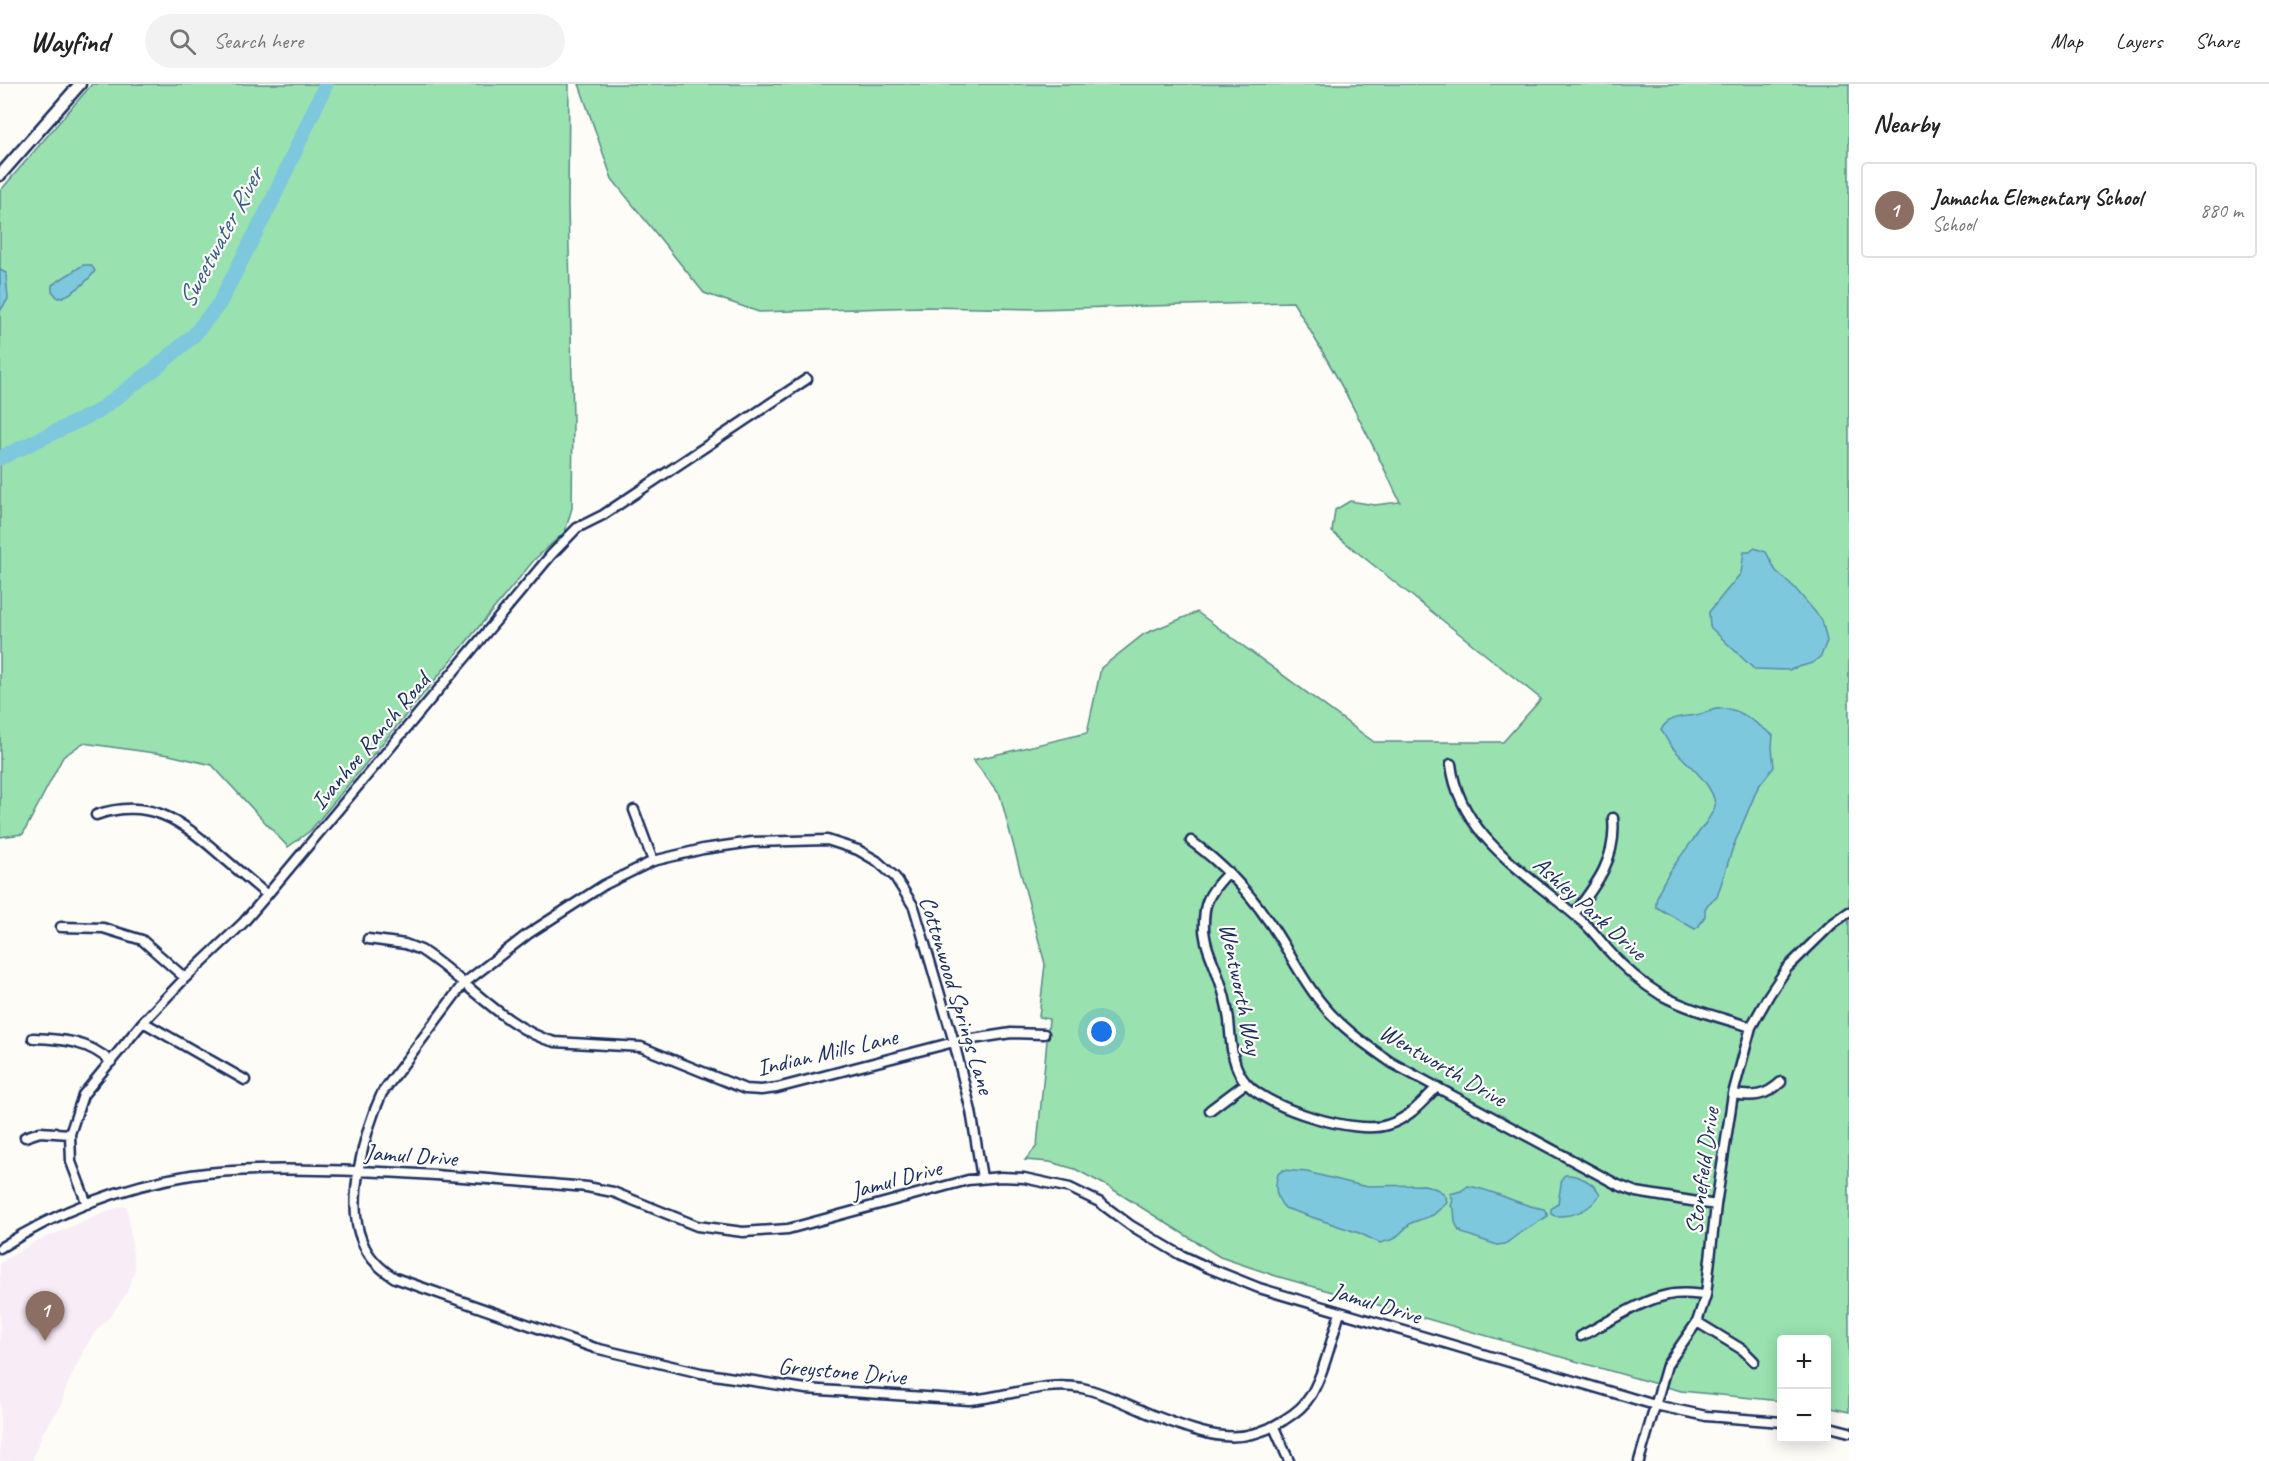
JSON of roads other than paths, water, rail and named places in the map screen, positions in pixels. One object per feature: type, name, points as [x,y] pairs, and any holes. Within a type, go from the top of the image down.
[{"type":"main road","points":[[0,176],[80,84]]},
{"type":"street","name":"Ivanhoe Ranch Road","points":[[87,1204],[71,1162],[70,1134],[83,1095],[144,1022],[185,978],[243,923],[551,555],[577,528],[603,515],[807,379]]},
{"type":"street","name":"Ashley Park Drive","points":[[1451,764],[1453,783],[1476,825],[1492,847],[1592,930],[1611,953],[1642,982],[1661,995],[1683,1005],[1752,1027]]},
{"type":"street","points":[[96,815],[110,810],[145,809],[171,817],[191,830],[267,895]]},
{"type":"street","points":[[634,810],[653,861]]},
{"type":"street","points":[[1574,914],[1599,882],[1607,862],[1613,818]]},
{"type":"street","name":"Cottonwood Springs Lane","points":[[359,1171],[364,1142],[382,1093],[463,984],[528,934],[568,906],[653,861],[703,849],[752,842],[809,839],[838,842],[868,855],[895,877],[914,907],[954,1042],[971,1111],[982,1178]]},
{"type":"street","name":"Wentworth Drive","points":[[1191,841],[1229,872],[1248,892],[1319,1000],[1336,1019],[1384,1057],[1628,1190],[1716,1204]]},
{"type":"street","name":"Wentworth Way","points":[[1229,872],[1216,885],[1205,908],[1204,936],[1219,976],[1228,1019],[1229,1043],[1246,1083],[1264,1098],[1284,1107],[1347,1126],[1364,1128],[1381,1127],[1404,1118],[1437,1087]]},
{"type":"street","name":"Stonefield Drive","points":[[1639,1461],[1667,1365],[1697,1322],[1706,1295],[1716,1204],[1733,1094],[1752,1027],[1768,995],[1787,968],[1832,924],[1849,912]]},
{"type":"street","points":[[61,927],[111,929],[142,940],[185,978]]},
{"type":"street","name":"Indian Mills Lane","points":[[368,939],[405,944],[421,950],[528,1032],[542,1039],[555,1042],[641,1047],[745,1089],[777,1088],[954,1042],[1011,1033],[1044,1034]]},
{"type":"street","points":[[144,1022],[245,1080]]},
{"type":"street","points":[[33,1038],[77,1042],[104,1055],[111,1062]]},
{"type":"street","points":[[1733,1094],[1750,1097],[1762,1096],[1781,1082]]},
{"type":"street","points":[[1210,1110],[1246,1083]]},
{"type":"street","points":[[25,1137],[40,1132],[70,1134]]},
{"type":"street","name":"Jamul Drive","points":[[0,1248],[43,1223],[87,1204],[142,1186],[212,1172],[258,1169],[359,1171],[587,1187],[613,1192],[697,1226],[743,1232],[788,1229],[968,1180],[1024,1178],[1070,1188],[1099,1202],[1130,1225],[1179,1254],[1259,1288],[1655,1405],[1706,1416],[1777,1422]]},
{"type":"street","name":"Greystone Drive","points":[[359,1171],[356,1211],[359,1233],[370,1256],[388,1273],[403,1281],[595,1348],[701,1373],[806,1389],[969,1400],[1056,1386],[1083,1388],[1207,1434],[1239,1437],[1256,1434],[1274,1426],[1292,1415],[1310,1397],[1320,1376],[1340,1313]]},
{"type":"street","points":[[1581,1335],[1644,1302],[1666,1295],[1683,1293],[1706,1295]]},
{"type":"street","points":[[1697,1322],[1743,1350],[1754,1362]]},
{"type":"street","points":[[1274,1426],[1289,1461]]},
{"type":"street","points":[[1831,1427],[1849,1432]]},
{"type":"water","points":[[83,265],[91,265],[95,271],[78,288],[58,298],[52,291],[52,285]]},
{"type":"water","points":[[0,270],[6,273],[8,299],[0,311]]},
{"type":"water","points":[[1754,548],[1766,552],[1776,571],[1794,587],[1822,620],[1827,641],[1821,656],[1812,663],[1789,670],[1754,669],[1710,627],[1709,612],[1741,573],[1744,552],[1750,552]]},
{"type":"water","points":[[1716,709],[1732,710],[1746,716],[1773,735],[1774,767],[1758,787],[1733,847],[1717,897],[1708,904],[1705,916],[1695,929],[1656,907],[1657,898],[1667,875],[1707,821],[1715,804],[1704,780],[1671,746],[1661,730],[1672,720]]},
{"type":"water","points":[[1283,1170],[1307,1172],[1363,1186],[1425,1185],[1439,1190],[1446,1197],[1447,1203],[1433,1215],[1411,1223],[1394,1239],[1380,1243],[1359,1233],[1285,1208],[1277,1196],[1276,1188],[1278,1174]]},
{"type":"water","points":[[1565,1175],[1585,1180],[1600,1194],[1592,1204],[1581,1211],[1555,1216],[1551,1214],[1551,1209],[1558,1203],[1562,1178]]},
{"type":"water","points":[[1468,1186],[1544,1209],[1548,1216],[1505,1244],[1497,1245],[1462,1233],[1455,1222],[1454,1209],[1451,1206],[1453,1200],[1450,1194]]},
{"type":"waterway","name":"Sweetwater River","points":[[0,458],[97,412],[156,368],[194,335],[219,304],[271,203],[326,84]]},
{"type":"place","name":"Jamacha Elementary School","points":[[45,1341]]}]
